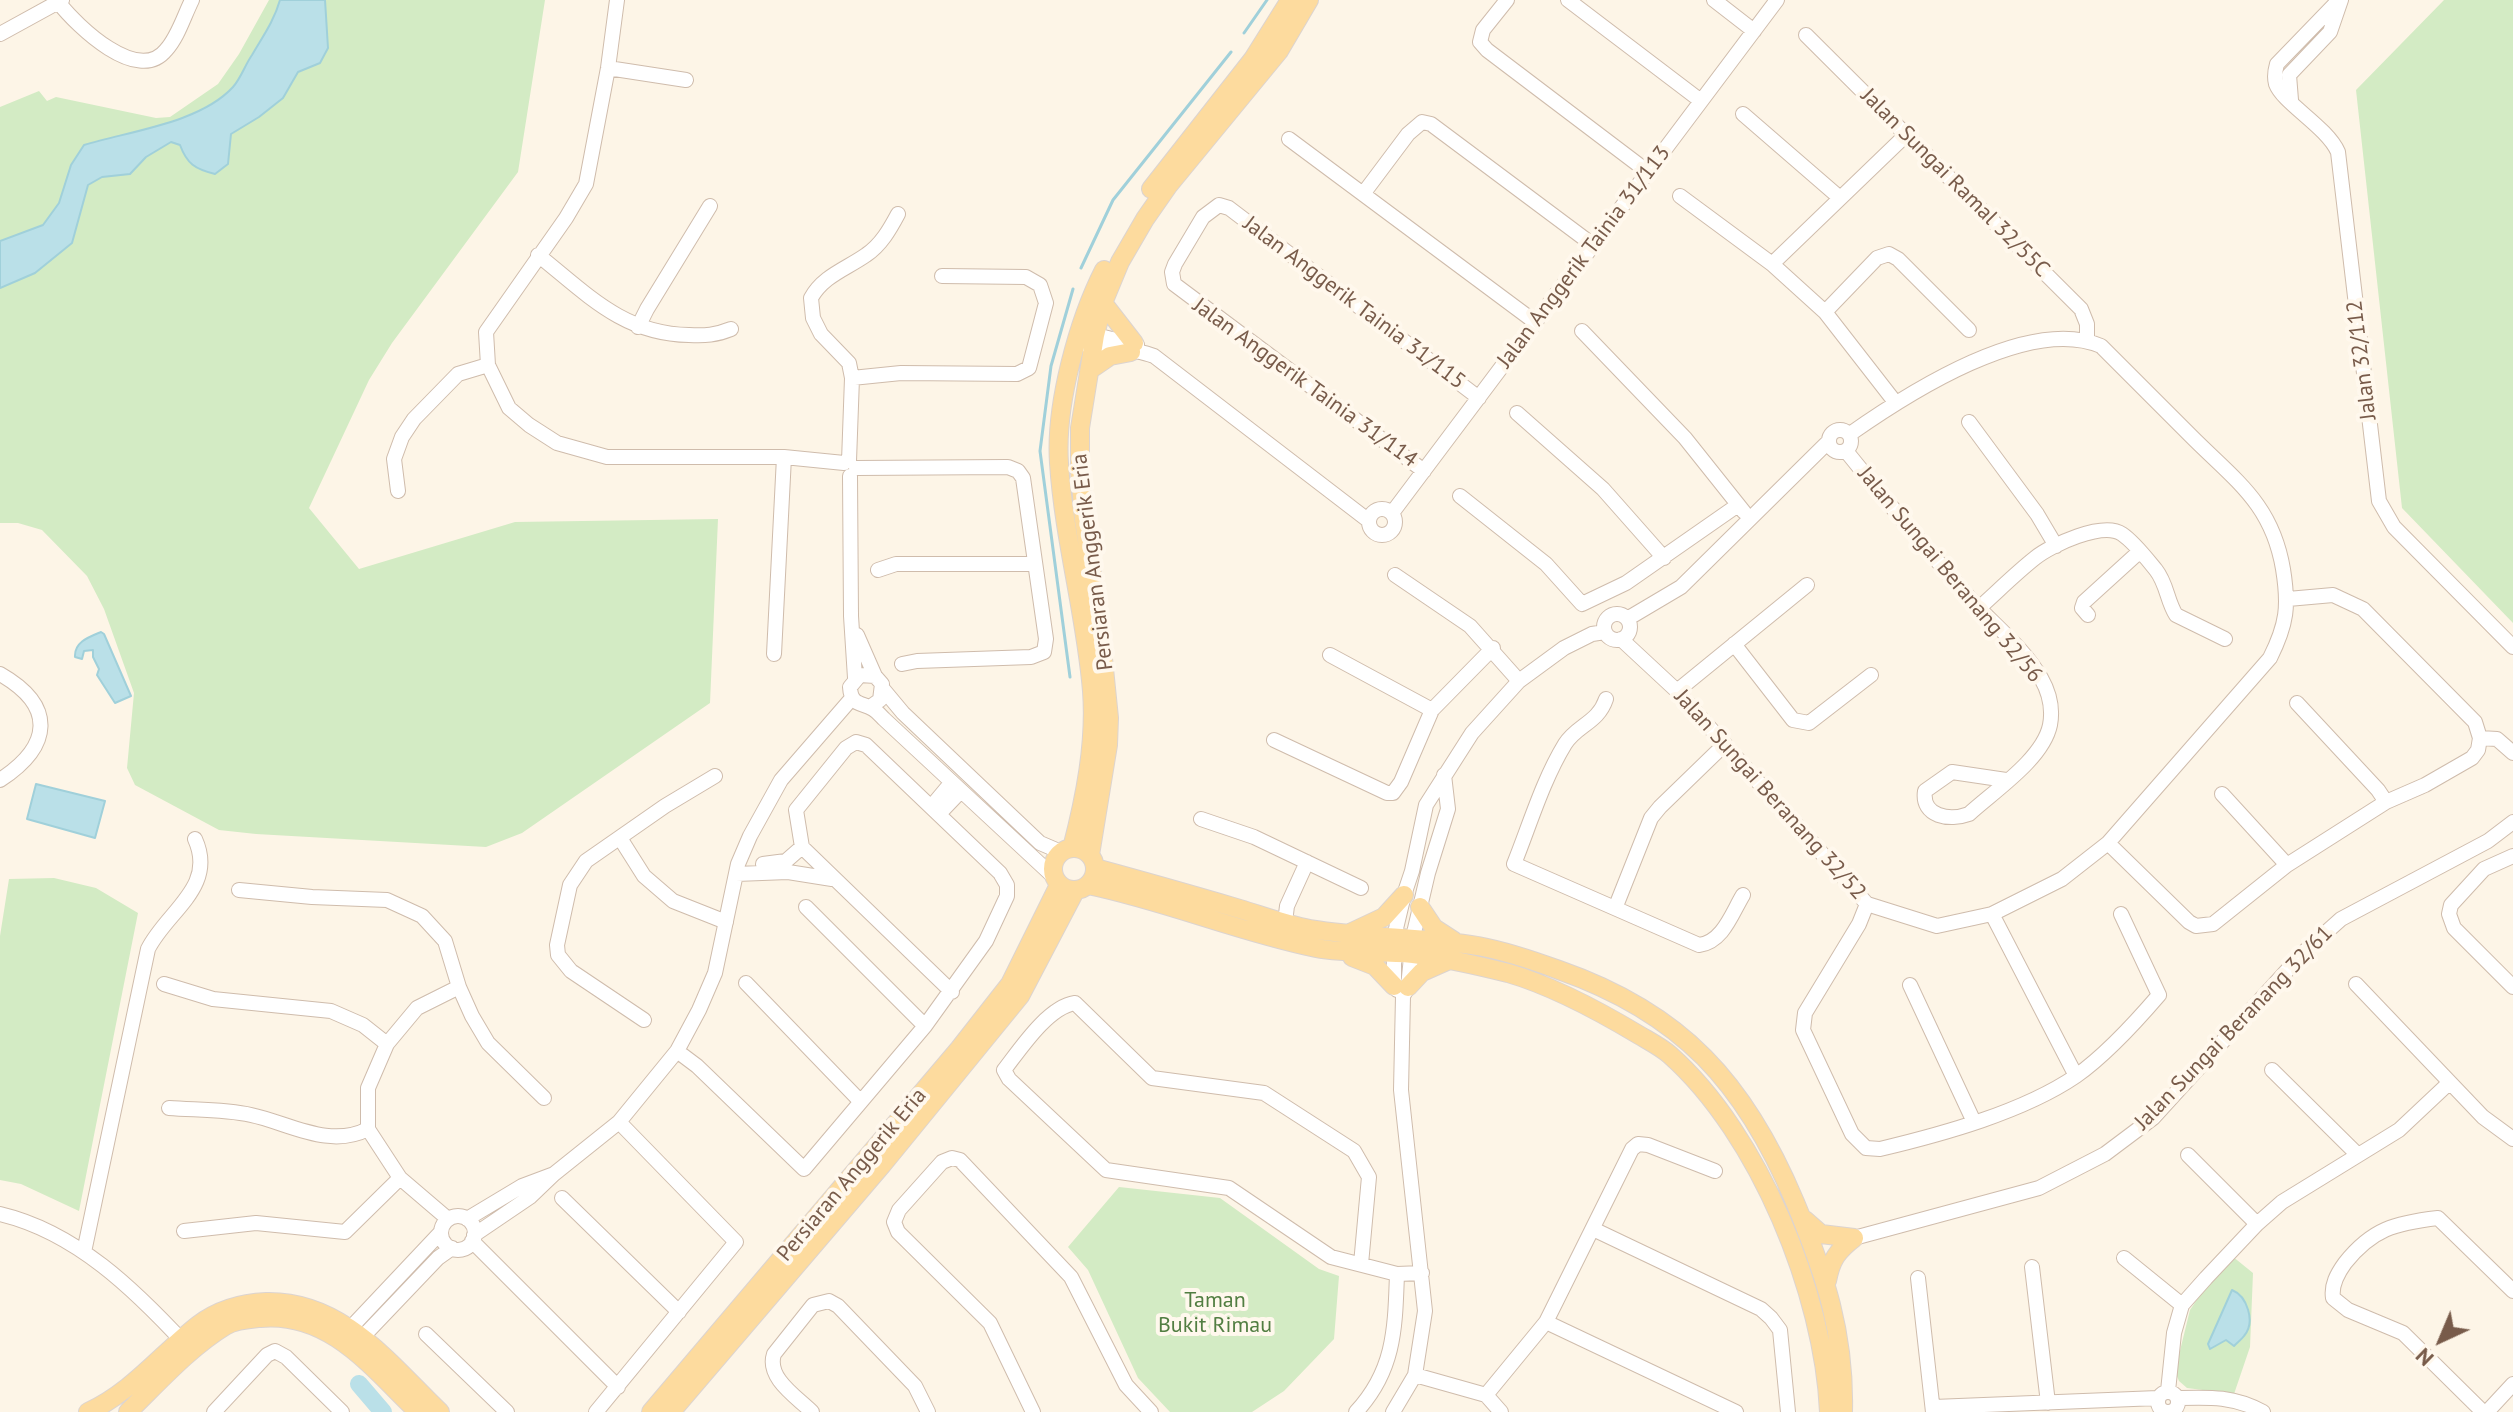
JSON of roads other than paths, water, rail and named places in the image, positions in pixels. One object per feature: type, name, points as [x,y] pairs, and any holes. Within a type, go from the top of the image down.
[{"type":"main road","name":"Persiaran Anggerik Eria","points":[[1077,877],[1053,863],[1067,850],[1088,765],[1092,692],[1059,460],[1064,404],[1085,338],[1098,281],[1136,211],[1253,59],[1290,0]]},
{"type":"main road","name":"Persiaran Anggerik Eria","points":[[671,1412],[882,1165],[1020,996],[1077,877],[1103,781],[1109,718],[1080,472],[1080,428],[1091,369],[1085,338],[1120,262],[1157,201],[1279,51],[1309,0]]},
{"type":"main road","points":[[1091,369],[1110,356],[1136,349],[1103,303]]},
{"type":"main road","points":[[1067,850],[1077,877]]},
{"type":"main road","name":"Persiaran Anggerik Eria","points":[[651,1412],[949,1061],[1010,984],[1077,877]]},
{"type":"main road","points":[[1077,877],[1285,922],[1341,944],[1375,966],[1402,990],[1422,972],[1454,951]]},
{"type":"main road","points":[[1077,877],[1250,934],[1341,944],[1509,953],[1591,981],[1662,1019],[1723,1078],[1777,1158],[1827,1283],[1844,1379],[1843,1412]]},
{"type":"main road","points":[[1341,944],[1384,917],[1404,895]]},
{"type":"main road","points":[[1420,907],[1454,951],[1611,1018],[1668,1053],[1706,1091],[1759,1173],[1803,1272],[1819,1331],[1829,1412]]},
{"type":"main road","points":[[1799,1212],[1821,1234],[1854,1238]]},
{"type":"main road","points":[[1803,1272],[1815,1252],[1854,1238]]},
{"type":"main road","points":[[1827,1283],[1832,1259],[1854,1238]]},
{"type":"main road","points":[[128,1412],[216,1312],[249,1303],[278,1302],[304,1306],[329,1315],[418,1412]]},
{"type":"main road","points":[[351,1338],[440,1412]]},
{"type":"main road","points":[[88,1412],[187,1346]]},
{"type":"street","points":[[0,34],[60,2],[75,23],[119,54],[136,61],[150,61],[167,49],[192,0]]},
{"type":"street","points":[[617,0],[608,68],[586,184],[566,218],[486,332],[488,365],[509,408],[529,425],[557,443],[607,457],[784,457],[850,467],[1014,468],[1023,478],[1046,639],[1044,652],[1031,657],[902,664]]},
{"type":"street","points":[[1507,0],[1483,30],[1480,42],[1648,172]]},
{"type":"street","points":[[1568,0],[1701,101]]},
{"type":"street","points":[[1714,0],[1754,31]]},
{"type":"street","name":"Jalan Anggerik Tainia 31/113","points":[[1392,513],[1777,0]]},
{"type":"street","points":[[2291,100],[2289,75],[2330,32],[2340,0]]},
{"type":"street","name":"Jalan 32/112","points":[[2340,0],[2277,64],[2274,72],[2276,86],[2331,140],[2338,152],[2379,501],[2394,527],[2513,647]]},
{"type":"street","name":"Jalan Sungai Ramal 32/55C","points":[[1806,35],[2081,309],[2087,324],[2087,340]]},
{"type":"street","points":[[608,68],[686,80]]},
{"type":"street","points":[[1743,114],[1840,198]]},
{"type":"street","points":[[1363,194],[1408,134],[1422,122],[1431,124],[1593,245]]},
{"type":"street","points":[[1772,264],[1907,134]]},
{"type":"street","points":[[1289,139],[1535,322]]},
{"type":"street","points":[[1680,196],[1772,264],[1825,312],[1895,402]]},
{"type":"street","name":"Jalan Anggerik Tainia 31/115","points":[[1186,295],[1172,279],[1175,264],[1207,212],[1219,205],[1229,208],[1479,398]]},
{"type":"street","points":[[638,327],[710,206]]},
{"type":"street","points":[[898,214],[891,229],[871,251],[823,282],[811,298],[813,318],[821,334],[849,363],[852,378],[851,616],[855,678],[850,687],[861,704],[956,788],[1077,877]]},
{"type":"street","points":[[1825,312],[1877,258],[1889,254],[1898,259],[1969,330]]},
{"type":"street","points":[[538,255],[609,311],[638,327],[664,335],[715,336],[731,329]]},
{"type":"street","points":[[852,378],[901,373],[1017,374],[1029,368],[1046,303],[1040,285],[1026,277],[942,276]]},
{"type":"street","name":"Jalan Anggerik Tainia 31/114","points":[[1186,295],[1424,471]]},
{"type":"street","points":[[1582,331],[1685,438],[1751,520]]},
{"type":"street","points":[[1085,338],[1154,356],[1369,521],[1373,532],[1385,535],[1394,527],[1392,513],[1385,510],[1377,510],[1369,521]]},
{"type":"street","points":[[1850,434],[1895,402],[1995,353],[2022,343],[2087,340]]},
{"type":"street","name":"Jalan Sungai Beranang 32/52","points":[[1621,639],[1677,691],[1867,904],[1937,926],[1992,914],[2062,879],[2108,843],[2270,658],[2281,635],[2288,599],[2274,531],[2258,504],[2101,346],[2087,340]]},
{"type":"street","points":[[398,491],[394,459],[402,437],[414,419],[458,374],[488,365]]},
{"type":"street","points":[[1517,413],[1603,489],[1664,558]]},
{"type":"street","points":[[1969,422],[2037,514],[2056,546]]},
{"type":"street","points":[[1627,619],[1681,587],[1829,441],[1835,430],[1850,434]]},
{"type":"street","points":[[1829,441],[1834,451],[1846,451],[1851,445],[1850,434]]},
{"type":"street","name":"Jalan Sungai Beranang 32/56","points":[[1846,451],[1979,608],[2018,648],[2041,678],[2051,704],[2049,726],[2041,746],[2006,780],[1969,814],[1959,818],[1938,815],[1929,809],[1924,800],[1925,791],[1952,772],[2006,780]]},
{"type":"street","points":[[774,654],[784,457]]},
{"type":"street","points":[[1460,496],[1546,564],[1582,604],[1626,583],[1738,505]]},
{"type":"street","points":[[1979,608],[2037,556],[2100,530],[2110,530],[2121,534],[2166,585],[2176,615],[2225,639]]},
{"type":"street","points":[[2088,615],[2082,608],[2084,602],[2139,552]]},
{"type":"street","points":[[878,570],[896,564],[1034,564]]},
{"type":"street","points":[[1395,575],[1470,626],[1493,648],[1519,681]]},
{"type":"street","points":[[1677,691],[1807,585]]},
{"type":"street","points":[[2108,843],[2196,926],[2213,924],[2287,865],[2386,802],[2425,785],[2472,758],[2478,750],[2480,738],[2475,722],[2363,609],[2333,595],[2288,599]]},
{"type":"street","points":[[1612,614],[1627,619],[1629,631],[1621,639],[1612,639],[1605,632],[1605,622],[1612,614]]},
{"type":"street","points":[[851,616],[879,682],[903,713],[1040,843],[1067,850]]},
{"type":"street","points":[[1393,1412],[1415,1375],[1425,1311],[1401,1090],[1404,895],[1426,805],[1472,733],[1519,681],[1564,648],[1592,634],[1605,632]]},
{"type":"street","points":[[1734,644],[1793,720],[1809,723],[1871,675]]},
{"type":"street","points":[[1274,740],[1387,793],[1393,793],[1401,782],[1432,710],[1493,648]]},
{"type":"street","points":[[1330,655],[1432,710]]},
{"type":"street","points":[[0,674],[32,697],[40,712],[34,747],[18,766],[0,780]]},
{"type":"street","points":[[855,678],[865,674],[879,682]]},
{"type":"street","points":[[351,1338],[438,1258],[452,1248],[463,1248],[530,1197],[619,1122],[677,1051],[715,973],[737,869],[750,836],[781,780],[827,726],[861,704],[880,700],[879,682]]},
{"type":"street","points":[[1606,699],[1592,721],[1567,741],[1514,864],[1616,906],[1699,945],[1709,943],[1721,934],[1743,895]]},
{"type":"street","points":[[2297,703],[2386,802]]},
{"type":"street","points":[[2480,738],[2497,739],[2513,753]]},
{"type":"street","points":[[677,1051],[697,1066],[804,1169],[925,1026],[952,992],[986,941],[1007,896],[1007,885],[1000,873],[866,745],[856,742],[846,748],[819,778],[796,810],[802,847],[952,992]]},
{"type":"street","points":[[1616,906],[1651,818],[1725,744]]},
{"type":"street","points":[[1403,945],[1420,907],[1448,809],[1444,775]]},
{"type":"street","points":[[644,1020],[571,971],[558,955],[557,945],[570,885],[586,861],[665,806],[715,776]]},
{"type":"street","points":[[935,810],[956,788]]},
{"type":"street","points":[[2222,794],[2287,865]]},
{"type":"street","points":[[1201,819],[1254,837],[1361,888]]},
{"type":"street","name":"Jalan Sungai Beranang 32/61","points":[[1854,1238],[2039,1188],[2105,1154],[2153,1118],[2303,953],[2341,919],[2494,837],[2513,822]]},
{"type":"street","points":[[1420,831],[1440,835]]},
{"type":"street","points":[[750,836],[753,852],[762,864]]},
{"type":"street","points":[[2494,837],[2510,858],[2484,869],[2451,905],[2449,914],[2454,928],[2513,987]]},
{"type":"street","points":[[620,838],[644,876],[673,901],[726,922]]},
{"type":"street","points":[[84,1252],[148,949],[156,932],[184,902],[199,877],[202,859],[195,839]]},
{"type":"street","points":[[737,869],[786,861],[802,847]]},
{"type":"street","points":[[1285,922],[1287,906],[1307,862]]},
{"type":"street","points":[[737,869],[833,879]]},
{"type":"street","points":[[239,890],[387,900],[422,916],[445,941],[459,987],[488,1043],[544,1098]]},
{"type":"street","points":[[1867,904],[1859,924],[1805,1013],[1803,1030],[1852,1134],[1866,1148],[1880,1149],[2024,1104],[2076,1076],[2135,1023],[2159,995],[2121,914]]},
{"type":"street","points":[[806,907],[925,1026]]},
{"type":"street","points":[[1992,914],[2076,1076]]},
{"type":"street","points":[[746,983],[860,1101]]},
{"type":"street","points":[[164,984],[213,999],[331,1011],[363,1025],[387,1044]]},
{"type":"street","points":[[2356,984],[2483,1117],[2513,1139]]},
{"type":"street","points":[[1910,985],[1974,1122]]},
{"type":"street","points":[[444,1226],[400,1178],[368,1129],[368,1088],[387,1044],[417,1008],[459,987]]},
{"type":"street","points":[[1361,1264],[1369,1177],[1354,1151],[1264,1093],[1152,1078],[1075,1003],[1063,1004],[1052,1013],[1004,1070],[1009,1079],[1106,1170],[1229,1188],[1331,1257],[1397,1274],[1422,1273]]},
{"type":"street","points":[[2272,1070],[2358,1155]]},
{"type":"street","points":[[2168,1404],[2174,1333],[2182,1305],[2257,1224],[2282,1202],[2399,1130],[2449,1083]]},
{"type":"street","points":[[169,1108],[251,1115],[318,1136],[357,1135],[368,1129]]},
{"type":"street","points":[[596,1412],[736,1242],[619,1122]]},
{"type":"street","points":[[1486,1395],[1546,1322],[1628,1154],[1638,1144],[1715,1171]]},
{"type":"street","points":[[2188,1155],[2257,1224]]},
{"type":"street","points":[[1033,1412],[990,1323],[898,1232],[894,1222],[899,1210],[942,1162],[952,1158],[960,1160],[1071,1277],[1126,1385],[1151,1412]]},
{"type":"street","points":[[467,1219],[522,1186],[554,1174]]},
{"type":"street","points":[[184,1231],[256,1223],[345,1232],[400,1178]]},
{"type":"street","points":[[562,1198],[679,1312]]},
{"type":"street","points":[[0,1214],[17,1218],[84,1252],[136,1292],[187,1346]]},
{"type":"street","points":[[351,1338],[454,1216],[467,1219],[472,1224],[473,1238],[618,1387]]},
{"type":"street","points":[[2513,1291],[2438,1218],[2388,1228],[2362,1242],[2341,1268],[2332,1288],[2333,1298],[2348,1310],[2403,1333],[2485,1412],[2513,1384]]},
{"type":"street","points":[[444,1226],[442,1239],[452,1248]]},
{"type":"street","points":[[1593,1229],[1761,1309],[1771,1318],[1780,1330],[1788,1412]]},
{"type":"street","points":[[2124,1258],[2182,1305]]},
{"type":"street","points":[[2032,1267],[2048,1403]]},
{"type":"street","points":[[1356,1412],[1370,1397],[1383,1375],[1394,1340],[1397,1274]]},
{"type":"street","points":[[1918,1278],[1934,1410],[2048,1403],[2168,1404],[2219,1396],[2244,1402],[2263,1412]]},
{"type":"street","points":[[812,1412],[775,1375],[772,1368],[774,1354],[813,1305],[829,1301],[838,1306],[915,1386],[928,1412]]},
{"type":"street","points":[[1546,1322],[1736,1412]]},
{"type":"street","points":[[426,1334],[507,1412]]},
{"type":"street","points":[[214,1412],[267,1355],[275,1351],[286,1357],[342,1412]]},
{"type":"street","points":[[1415,1375],[1486,1395],[1501,1412]]},
{"type":"water","points":[[280,0],[325,0],[328,48],[320,63],[298,72],[283,98],[231,134],[228,164],[215,174],[202,170],[189,161],[180,145],[171,142],[146,157],[130,174],[102,177],[88,185],[72,243],[35,273],[0,288],[0,241],[43,225],[59,203],[71,165],[84,145],[183,117],[219,99],[238,80]]},
{"type":"water","points":[[101,632],[131,696],[115,703],[97,675],[99,669],[93,650],[84,651],[82,659],[75,657],[80,644]]},
{"type":"water","points":[[36,784],[105,801],[95,838],[27,819]]},
{"type":"water","points":[[2232,1290],[2246,1304],[2248,1330],[2234,1346],[2226,1340],[2210,1349],[2208,1344]]},
{"type":"waterway","points":[[1244,33],[1267,0]]},
{"type":"waterway","points":[[1081,268],[1113,200],[1231,52]]},
{"type":"waterway","points":[[1070,677],[1040,451],[1051,366],[1073,289]]},
{"type":"waterway","points":[[359,1384],[383,1412]]},
{"type":"park label","name":"Taman Bukit Rimau","points":[[1215,1314]]}]
